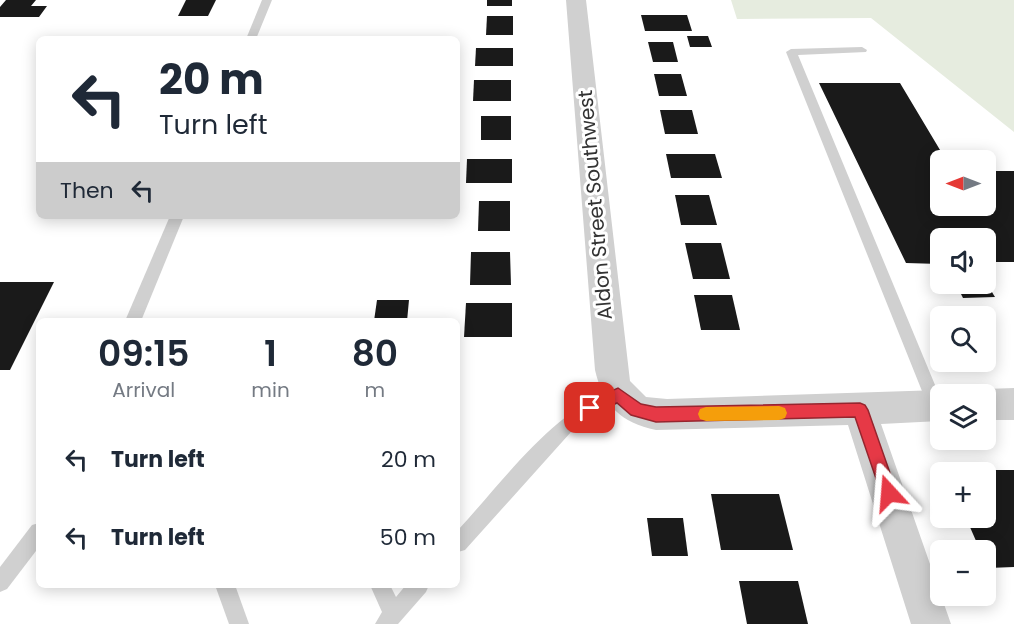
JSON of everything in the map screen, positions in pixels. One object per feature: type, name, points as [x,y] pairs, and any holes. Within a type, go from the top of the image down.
[{"type":"street","name":"Aldon Street Southwest","points":[[576,0],[611,370],[623,399]]},
{"type":"street","points":[[623,399],[648,414],[667,415],[930,406]]},
{"type":"street","points":[[996,405],[1014,404]]},
{"type":"street","points":[[860,410],[931,624]]},
{"type":"lane","points":[[252,36],[267,0]]},
{"type":"lane","points":[[862,50],[791,52],[930,387]]},
{"type":"lane","points":[[134,318],[176,219]]},
{"type":"lane","points":[[460,541],[565,426],[590,408],[623,399]]},
{"type":"lane","points":[[0,582],[36,536]]},
{"type":"lane","points":[[226,588],[238,624]]},
{"type":"lane","points":[[381,588],[389,619]]},
{"type":"lane","points":[[389,619],[416,588]]},
{"type":"shaded area","points":[[731,0],[1014,0],[1014,132],[871,18],[737,19]]},
{"type":"building","points":[[6,0],[36,0],[31,6],[47,6],[39,17],[0,17],[0,7]]},
{"type":"building","points":[[186,0],[216,0],[208,16],[178,16]]},
{"type":"building","points":[[487,0],[512,0],[512,6],[487,6]]},
{"type":"building","points":[[641,15],[687,15],[692,31],[645,31]]},
{"type":"building","points":[[487,16],[513,16],[513,35],[486,35]]},
{"type":"building","points":[[687,36],[708,36],[712,47],[690,47]]},
{"type":"building","points":[[648,42],[673,42],[678,62],[653,62]]},
{"type":"building","points":[[476,48],[513,48],[513,66],[475,66]]},
{"type":"building","points":[[654,74],[681,74],[687,96],[659,96]]},
{"type":"building","points":[[474,80],[511,80],[511,101],[473,101]]},
{"type":"building","points":[[819,83],[900,83],[940,150],[930,150],[930,216],[996,216],[996,171],[1014,171],[1014,262],[996,262],[996,228],[930,228],[930,264],[906,263]]},
{"type":"building","points":[[660,110],[692,110],[698,134],[665,134]]},
{"type":"building","points":[[481,116],[511,116],[511,140],[481,140]]},
{"type":"building","points":[[666,154],[715,154],[722,178],[671,178]]},
{"type":"building","points":[[467,159],[512,159],[512,183],[466,183]]},
{"type":"building","points":[[675,195],[709,195],[717,225],[681,225]]},
{"type":"building","points":[[479,201],[510,201],[510,231],[478,231]]},
{"type":"building","points":[[685,243],[721,243],[730,279],[693,279]]},
{"type":"building","points":[[471,252],[510,252],[511,285],[470,285]]},
{"type":"building","points":[[0,282],[54,282],[10,370],[0,370]]},
{"type":"building","points":[[961,294],[993,294],[995,297],[963,298]]},
{"type":"building","points":[[694,295],[732,295],[740,330],[701,330]]},
{"type":"building","points":[[377,300],[409,300],[407,318],[374,318]]},
{"type":"building","points":[[466,303],[512,303],[512,337],[464,337]]},
{"type":"building","points":[[996,470],[1014,470],[1014,567],[996,568],[996,540],[976,540],[970,528],[996,528]]},
{"type":"building","points":[[711,494],[779,494],[793,550],[721,550]]},
{"type":"building","points":[[647,518],[683,518],[688,556],[652,556]]},
{"type":"building","points":[[739,581],[798,581],[808,624],[747,624]]},
{"type":"slow traffic","points":[[706,414],[779,413]]},
{"type":"route","points":[[590,408],[618,394],[622,400],[637,410],[656,415],[860,410],[889,493]]}]
